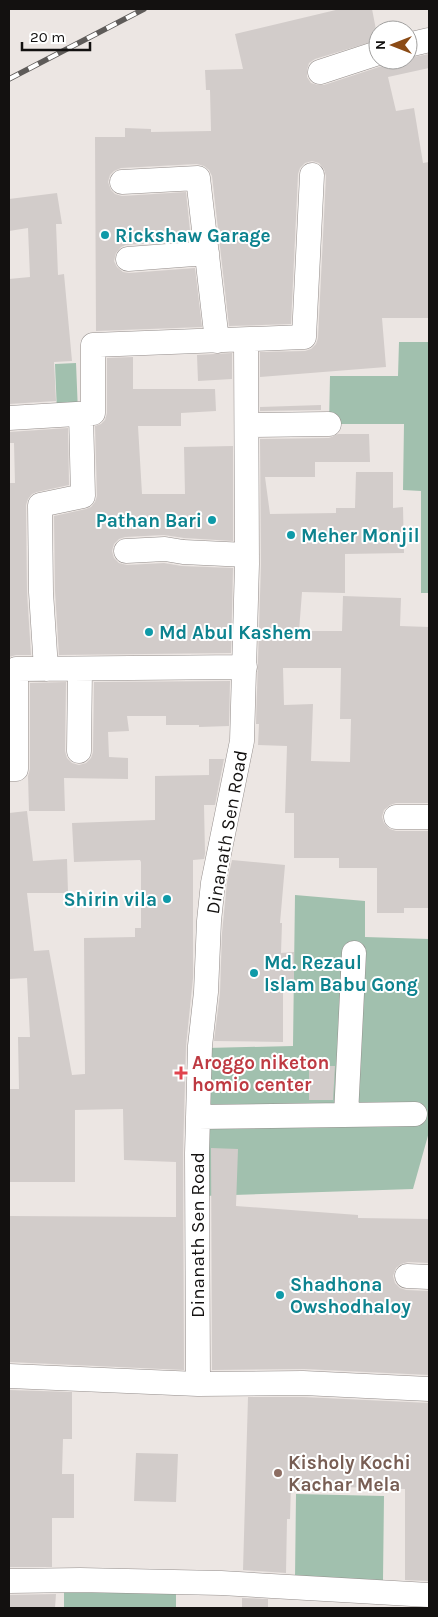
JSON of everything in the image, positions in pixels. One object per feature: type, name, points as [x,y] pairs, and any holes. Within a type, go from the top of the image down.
[{"type":"street","points":[[320,72],[368,56]]},
{"type":"street","points":[[9,418],[93,413],[93,345],[304,337],[312,175]]},
{"type":"street","points":[[122,182],[198,178],[218,341]]},
{"type":"street","points":[[128,259],[207,253]]},
{"type":"street","name":"Dinanath Sen Road","points":[[198,1384],[198,1117],[200,1046],[206,992],[209,921],[213,883],[242,741],[247,555],[246,340]]},
{"type":"street","points":[[46,669],[41,592],[40,505],[83,496],[81,414]]},
{"type":"street","points":[[246,425],[329,424]]},
{"type":"street","points":[[126,551],[164,549],[183,552],[247,555]]},
{"type":"street","points":[[9,769],[16,769],[16,669],[245,667]]},
{"type":"street","points":[[79,751],[80,669]]},
{"type":"street","points":[[396,817],[429,817]]},
{"type":"street","points":[[346,1115],[354,953]]},
{"type":"street","points":[[198,1117],[415,1114]]},
{"type":"street","points":[[9,1376],[198,1384],[303,1383],[429,1388]]},
{"type":"street","points":[[9,1581],[80,1580],[202,1583],[314,1598],[371,1600],[429,1596]]},
{"type":"green space","points":[[399,342],[429,342],[429,593],[421,593],[421,491],[403,490],[404,424],[329,424],[330,376],[398,376]]},
{"type":"green space","points":[[76,363],[78,412],[57,412],[55,364]]},
{"type":"green space","points":[[295,895],[365,901],[365,937],[429,939],[429,1132],[413,1189],[203,1196],[206,1048],[293,1046]]},
{"type":"green space","points":[[296,1494],[384,1496],[383,1580],[295,1579]]},
{"type":"green space","points":[[64,1588],[176,1591],[176,1608],[64,1608]]},
{"type":"building","points":[[340,9],[372,9],[374,20],[368,20],[368,43],[315,59],[309,63],[307,77],[311,83],[318,85],[324,85],[370,70],[418,70],[418,56],[429,54],[429,68],[388,77],[396,111],[414,108],[423,163],[429,162],[429,318],[382,318],[386,367],[260,377],[260,352],[305,351],[311,349],[316,344],[318,338],[326,176],[324,169],[319,163],[312,161],[305,163],[300,168],[298,174],[291,324],[229,326],[212,176],[204,166],[197,164],[121,168],[110,175],[108,182],[115,194],[122,196],[186,192],[191,240],[126,245],[121,247],[116,253],[114,261],[123,272],[129,273],[195,268],[202,327],[96,331],[95,137],[125,137],[125,128],[151,129],[151,132],[211,131],[210,90],[206,90],[205,70],[243,69],[235,34]]},
{"type":"building","points":[[57,193],[62,224],[56,224],[58,275],[64,274],[72,361],[54,362],[56,401],[9,404],[9,279],[30,277],[28,228],[9,231],[9,199]]},
{"type":"building","points":[[232,353],[232,379],[198,381],[197,355]]},
{"type":"building","points":[[133,357],[133,389],[215,389],[216,411],[181,413],[181,426],[138,426],[142,494],[185,494],[184,447],[233,446],[233,541],[164,535],[125,537],[119,539],[114,544],[112,551],[114,558],[119,563],[127,565],[164,563],[182,566],[233,568],[231,653],[59,655],[55,591],[54,516],[86,509],[95,502],[97,496],[95,426],[105,420],[107,413],[107,358]]},
{"type":"building","points":[[321,405],[321,410],[260,411],[260,407]]},
{"type":"building","points":[[68,428],[69,485],[32,494],[26,505],[27,592],[31,655],[9,657],[9,483],[15,483],[14,443],[9,443],[9,432]]},
{"type":"building","points":[[338,434],[369,434],[370,462],[315,462],[315,477],[265,477],[270,514],[336,513],[336,508],[355,508],[356,472],[393,472],[393,508],[403,507],[404,553],[345,554],[345,593],[302,592],[299,631],[342,631],[343,596],[401,598],[400,626],[429,627],[429,803],[396,803],[384,810],[382,817],[384,823],[390,829],[396,831],[429,831],[429,908],[404,908],[404,913],[377,913],[377,868],[339,868],[339,858],[294,858],[294,813],[285,813],[287,746],[258,745],[259,724],[256,724],[261,564],[260,439],[329,438]],"holes":[[[283,668],[341,668],[340,719],[351,719],[350,762],[311,761],[313,704],[284,705]]]},
{"type":"building","points":[[230,681],[229,726],[166,725],[166,716],[127,716],[129,731],[108,732],[109,757],[128,758],[128,779],[64,778],[65,811],[29,811],[30,683],[66,682],[65,751],[67,758],[72,763],[79,765],[86,763],[91,758],[93,752],[94,682]]},
{"type":"building","points":[[209,759],[224,759],[215,805],[204,805],[204,859],[193,860],[193,978],[186,1046],[183,1153],[184,1370],[9,1362],[9,1216],[176,1217],[176,1162],[124,1160],[123,1109],[75,1110],[75,1182],[9,1182],[9,1089],[19,1089],[18,1037],[30,1037],[27,978],[9,979],[9,813],[27,811],[33,861],[67,859],[68,893],[27,893],[34,951],[49,950],[72,1075],[85,1074],[84,938],[135,937],[135,928],[141,928],[141,862],[140,860],[74,862],[72,823],[155,820],[155,776],[209,775]]},
{"type":"building","points":[[232,860],[285,865],[280,923],[282,923],[281,953],[294,952],[294,989],[283,989],[283,1042],[214,1041],[220,993],[222,933],[227,882]]},
{"type":"building","points":[[309,1066],[335,1066],[333,1100],[309,1100]]},
{"type":"building","name":"Shadhona Owshodhaloy","points":[[211,1148],[238,1149],[236,1206],[358,1215],[358,1218],[429,1219],[429,1263],[408,1262],[401,1264],[396,1268],[393,1276],[395,1283],[400,1288],[429,1291],[429,1375],[304,1369],[212,1370]]},
{"type":"building","points":[[9,1390],[72,1392],[72,1439],[63,1439],[62,1474],[74,1474],[74,1518],[52,1518],[52,1567],[9,1567]]},
{"type":"building","points":[[248,1397],[303,1397],[429,1403],[429,1581],[405,1580],[405,1489],[342,1487],[342,1484],[291,1484],[290,1519],[287,1519],[286,1573],[243,1570]]},
{"type":"building","points":[[136,1453],[178,1454],[176,1502],[134,1501]]},
{"type":"building","points":[[56,1594],[55,1608],[9,1608],[9,1595]]},
{"type":"building","points":[[242,1598],[268,1599],[268,1608],[242,1608]]},
{"type":"railway","points":[[9,79],[144,9]]},
{"type":"place","name":"Rickshaw Garage","points":[[105,235]]},
{"type":"place","name":"Pathan Bari","points":[[212,520]]},
{"type":"place","name":"Meher Monjil","points":[[291,535]]},
{"type":"place","name":"Md Abul Kashem","points":[[149,632]]},
{"type":"place","name":"Shirin vila","points":[[167,899]]},
{"type":"place","name":"Md. Rezaul Islam Babu Gong","points":[[254,973]]},
{"type":"place","name":"Aroggo niketon homio center","points":[[181,1073]]},
{"type":"place","name":"Shadhona Owshodhaloy","points":[[280,1295]]},
{"type":"place","name":"Kisholy Kochi Kachar Mela","points":[[278,1473]]}]
